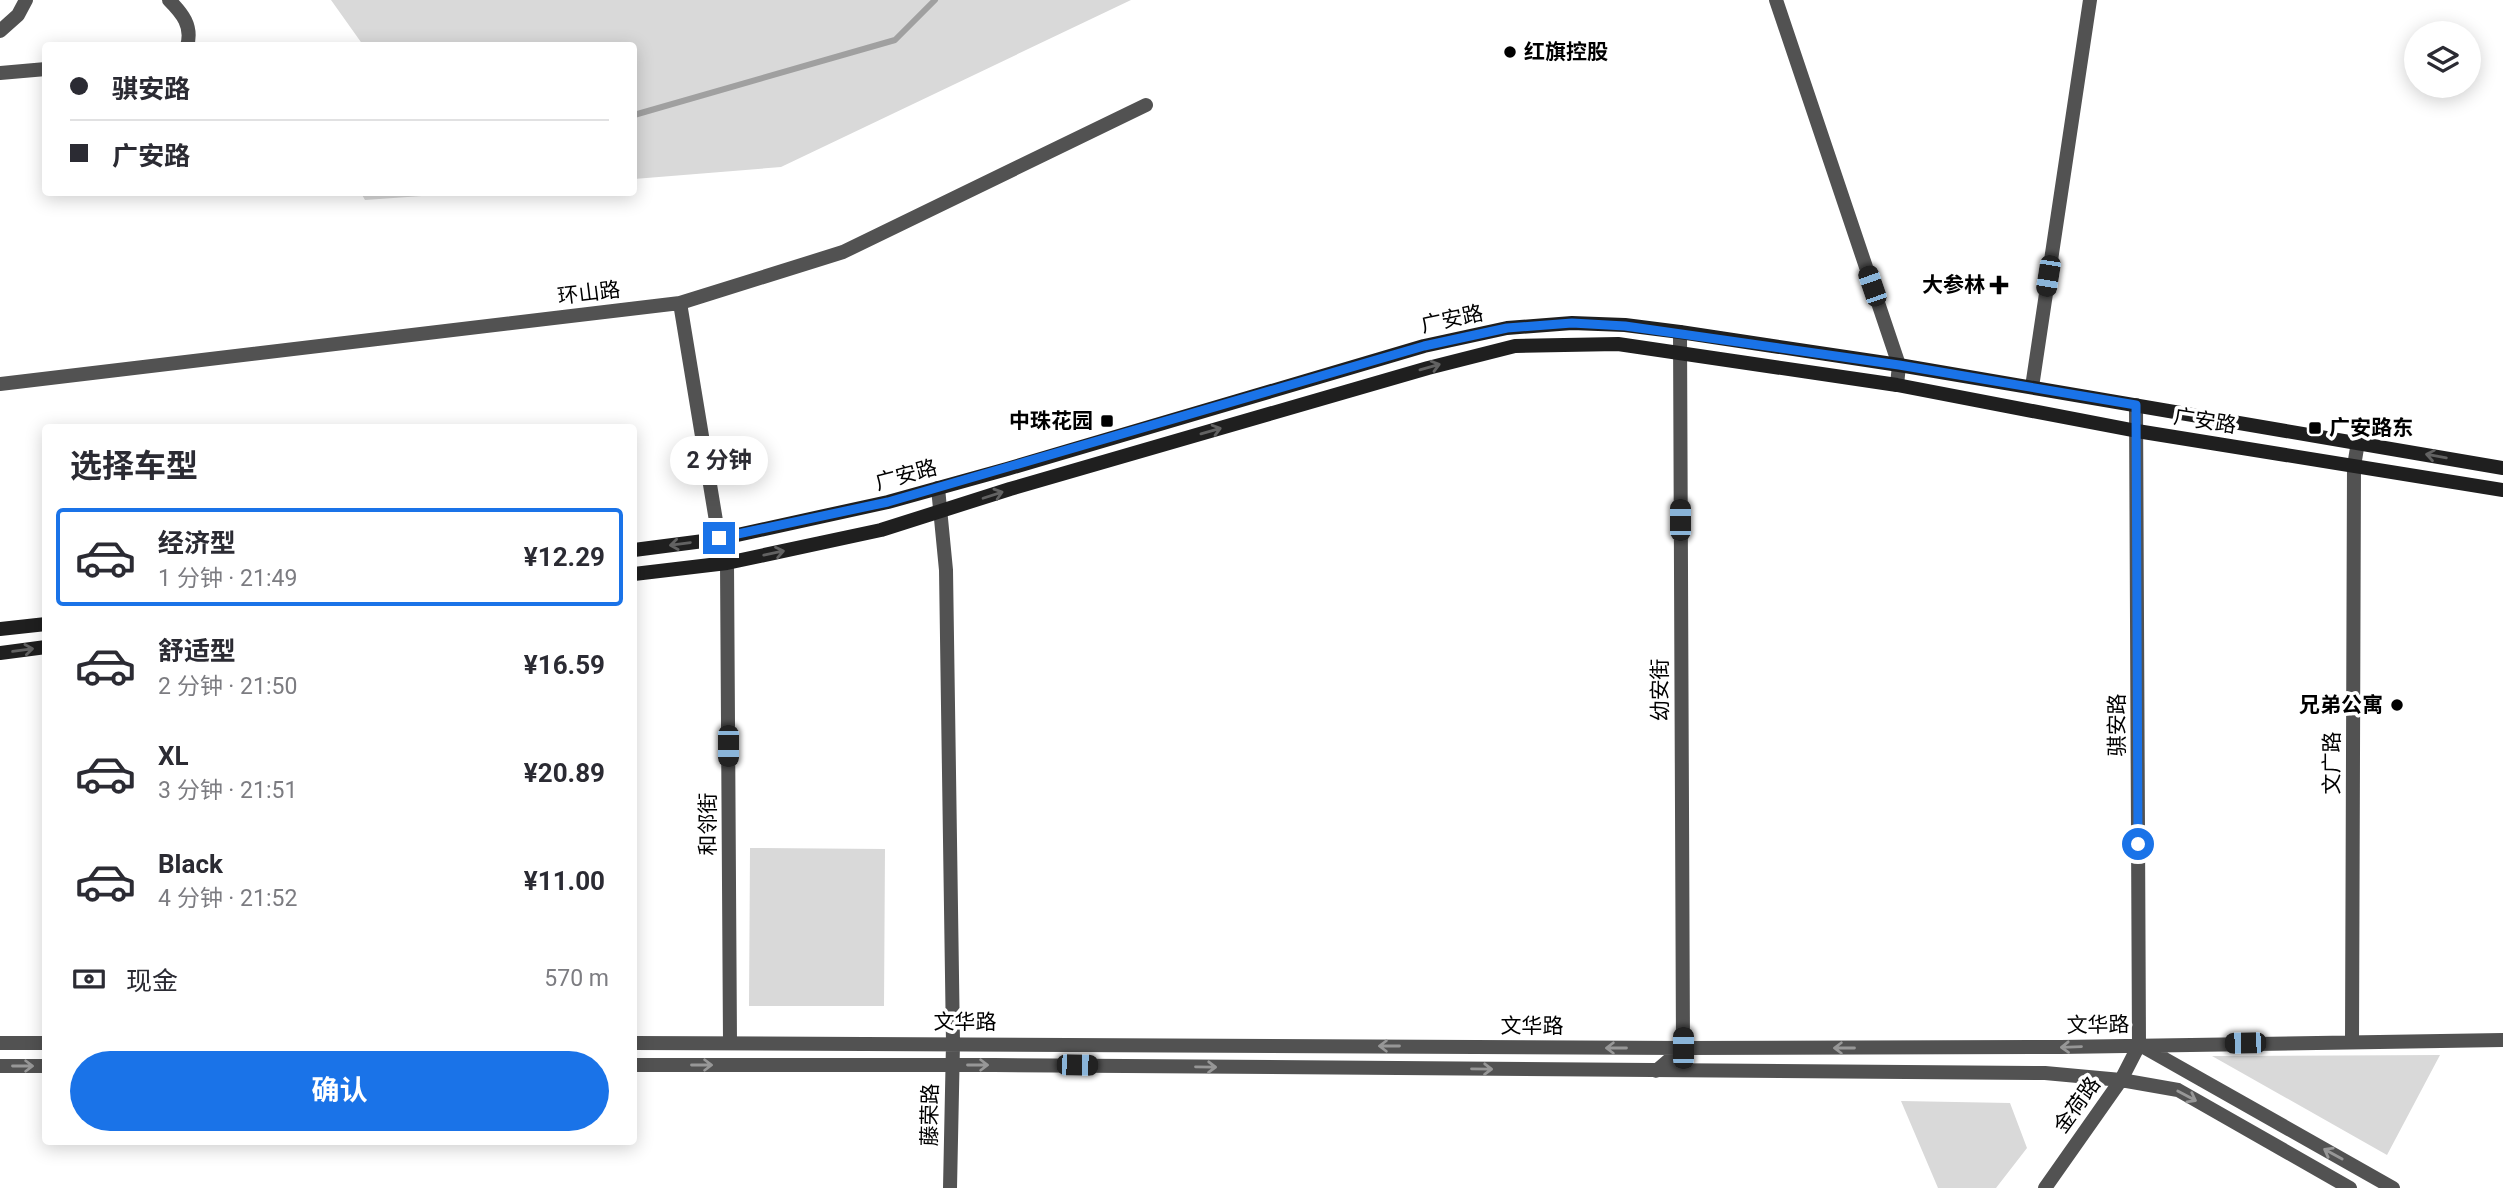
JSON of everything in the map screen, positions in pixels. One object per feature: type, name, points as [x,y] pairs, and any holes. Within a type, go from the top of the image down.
[{"type":"street","points":[[0,31],[18,15],[26,0]]},
{"type":"street","points":[[169,0],[183,14],[190,32],[188,42]]},
{"type":"street","points":[[1776,0],[1899,365],[1897,385]]},
{"type":"street","points":[[2032,387],[2090,0]]},
{"type":"street","points":[[0,73],[42,69]]},
{"type":"street","name":"环山路","points":[[0,384],[680,303],[843,252],[1146,105]]},
{"type":"street","name":"和邻街","points":[[680,303],[719,538],[727,563],[730,1043]]},
{"type":"street","name":"广安路","points":[[637,550],[719,538],[888,502],[1424,346],[1507,328],[1572,323],[1679,332],[1899,365],[2503,468]]},
{"type":"street","name":"幼安街","points":[[1679,332],[1683,1048]]},
{"type":"street","name":"广安路","points":[[637,575],[727,563],[881,530],[1010,489],[1428,368],[1515,346],[1618,344],[1897,385],[2137,431],[2503,491]]},
{"type":"street","name":"骐安路","points":[[2136,405],[2139,1045]]},
{"type":"street","name":"文广路","points":[[2352,1042],[2354,466],[2358,442]]},
{"type":"street","name":"藤荣路","points":[[938,488],[947,584],[953,1043],[950,1188]]},
{"type":"street","points":[[0,629],[42,624]]},
{"type":"street","points":[[0,653],[42,648]]},
{"type":"street","points":[[2139,1045],[2503,1040]]},
{"type":"street","points":[[0,1042],[42,1042]]},
{"type":"street","name":"文华路","points":[[637,1043],[1683,1048],[2139,1045],[2393,1188]]},
{"type":"street","name":"金荷路","points":[[2045,1188],[2121,1080],[2139,1045]]},
{"type":"street","points":[[1656,1071],[1683,1048]]},
{"type":"street","name":"文华路","points":[[637,1065],[2045,1073],[2121,1080],[2178,1090],[2350,1188]]},
{"type":"street","points":[[0,1066],[42,1066]]},
{"type":"shaded area","points":[[331,0],[1131,0],[781,167],[637,179],[637,42],[361,42]]},
{"type":"shaded area","points":[[363,196],[422,196],[365,200]]},
{"type":"shaded area","points":[[750,848],[885,849],[884,1006],[749,1006]]},
{"type":"shaded area","points":[[2440,1055],[2387,1155],[2212,1056]]},
{"type":"shaded area","points":[[1901,1101],[2010,1103],[2027,1148],[1996,1188],[1938,1188]]},
{"type":"waterway","points":[[637,114],[895,40],[935,0]]},
{"type":"place","name":"红旗控股","points":[[1510,52]]},
{"type":"place","name":"大参林","points":[[1999,285]]},
{"type":"place","name":"中珠花园","points":[[1107,421]]},
{"type":"place","name":"广安路东","points":[[2315,428]]},
{"type":"place","name":"兄弟公寓","points":[[2397,705]]},
{"type":"route","points":[[719,538],[888,502],[1424,346],[1507,328],[1572,323],[1679,332],[1899,365],[2136,405],[2138,844]]}]
